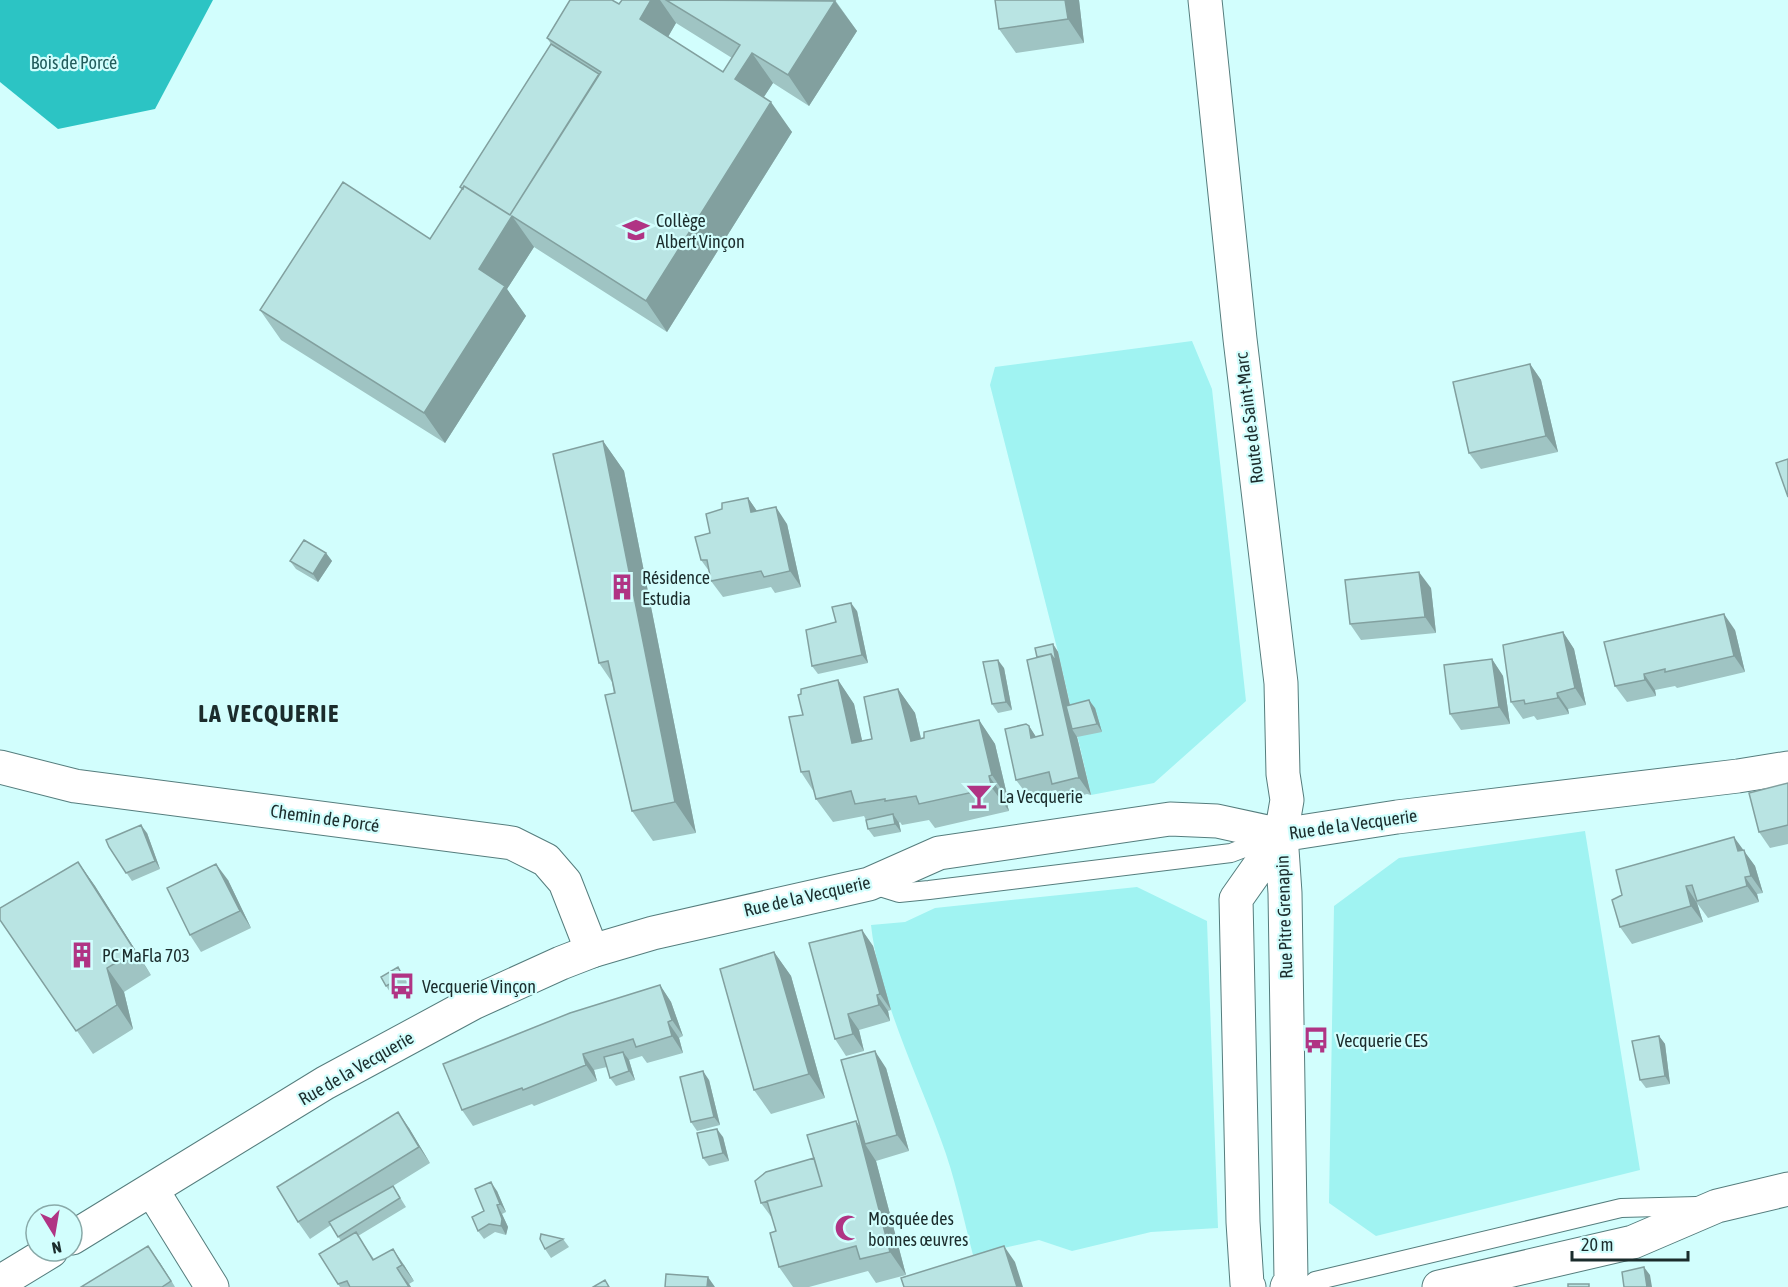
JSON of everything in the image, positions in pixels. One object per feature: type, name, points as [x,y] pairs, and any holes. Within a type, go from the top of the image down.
[{"type":"street","name":"Route de Saint-Marc","points":[[1205,0],[1240,339],[1281,683],[1283,774],[1287,800],[1281,834]]},
{"type":"street","name":"Chemin de Porcé","points":[[0,767],[75,786],[512,843],[546,860],[565,882],[592,951]]},
{"type":"street","name":"Rue de la Vecquerie","points":[[84,1231],[326,1083],[473,1003],[561,963],[592,951],[673,928],[869,884],[939,853],[1170,819],[1217,821],[1281,834],[1397,817],[1738,777],[1788,768]]},
{"type":"street","name":"Rue Pitre Grenapin","points":[[1248,1287],[1243,1221],[1236,899],[1281,834]]},
{"type":"street","name":"Rue Pitre Grenapin","points":[[1281,834],[1285,893],[1291,1279],[1287,1287]]},
{"type":"street","points":[[1439,1287],[1633,1242],[1717,1206],[1788,1189]]},
{"type":"street","points":[[152,1190],[213,1287]]},
{"type":"street","points":[[0,1282],[31,1263]]},
{"type":"lane","points":[[1308,1287],[1315,1281],[1621,1208],[1717,1206]]},
{"type":"shaded area","points":[[1192,341],[1212,389],[1246,701],[1154,783],[1091,795],[1058,652],[990,385],[995,367]]},
{"type":"shaded area","points":[[1585,831],[1640,1170],[1376,1236],[1329,1203],[1334,906],[1399,858]]},
{"type":"shaded area","points":[[1137,887],[1207,921],[1218,1228],[1151,1232],[1072,1251],[1039,1240],[973,1255],[946,1154],[890,1007],[875,952],[871,925],[905,922],[935,908]]},
{"type":"green space","name":"Bois de Porcé","points":[[0,0],[213,0],[155,109],[58,129],[0,82]]},
{"type":"building","name":"Collège Albert Vinçon","points":[[570,0],[612,0],[619,4],[622,0],[651,0],[640,19],[723,72],[740,45],[666,0],[835,1],[788,75],[752,53],[735,79],[771,102],[646,301],[512,216],[479,269],[505,286],[424,413],[260,310],[343,182],[430,239],[464,186],[510,215],[601,72],[547,38]]},
{"type":"building","points":[[995,0],[1065,0],[1068,19],[999,29]]},
{"type":"building","points":[[551,44],[599,74],[510,215],[464,186],[463,189],[460,187]]},
{"type":"building","points":[[1530,364],[1546,436],[1469,453],[1453,382]]},
{"type":"building","name":"Résidence Estudia","points":[[603,441],[675,802],[632,811],[605,695],[615,693],[608,661],[599,663],[553,454]]},
{"type":"building","points":[[1788,459],[1788,497],[1776,463]]},
{"type":"building","points":[[748,498],[751,512],[776,507],[790,571],[764,577],[761,571],[711,581],[707,560],[701,560],[695,537],[710,533],[706,514],[722,509],[722,503]]},
{"type":"building","points":[[304,540],[326,553],[313,574],[290,561]]},
{"type":"building","points":[[1419,572],[1425,617],[1350,624],[1345,580]]},
{"type":"building","points":[[851,603],[862,655],[812,666],[806,630],[836,622],[832,607]]},
{"type":"building","points":[[1724,614],[1734,656],[1665,672],[1665,669],[1644,674],[1645,680],[1615,686],[1604,642]]},
{"type":"building","points":[[1563,632],[1575,688],[1557,693],[1558,698],[1525,704],[1524,700],[1511,702],[1503,645]]},
{"type":"building","points":[[1053,644],[1056,662],[1051,654],[1037,657],[1035,648]]},
{"type":"building","points":[[1051,654],[1079,778],[1052,784],[1049,772],[1016,780],[1005,729],[1026,724],[1029,726],[1031,738],[1043,735],[1027,660]]},
{"type":"building","points":[[1492,659],[1499,707],[1450,714],[1444,665]]},
{"type":"building","points":[[998,660],[1006,702],[992,704],[983,662]]},
{"type":"building","points":[[838,680],[852,743],[872,739],[864,697],[898,689],[911,741],[924,738],[924,732],[979,720],[992,775],[989,776],[992,788],[919,804],[916,796],[855,804],[851,791],[816,799],[809,771],[801,772],[789,717],[803,715],[798,695],[801,694],[801,689]]},
{"type":"building","points":[[1089,700],[1097,724],[1072,729],[1066,706]]},
{"type":"building","points":[[1788,783],[1788,825],[1759,832],[1749,793]]},
{"type":"building","points":[[893,814],[895,824],[868,829],[866,820]]},
{"type":"building","points":[[141,825],[155,861],[126,873],[106,840]]},
{"type":"building","points":[[1734,837],[1738,851],[1744,850],[1751,876],[1745,877],[1747,886],[1697,901],[1692,885],[1686,886],[1691,906],[1620,927],[1612,900],[1622,895],[1616,870]]},
{"type":"building","name":"PC MaFla 703","points":[[78,862],[135,951],[107,968],[117,1005],[76,1031],[0,920],[0,908]]},
{"type":"building","points":[[216,864],[240,911],[190,935],[167,888]]},
{"type":"building","points":[[862,930],[880,994],[877,995],[879,1005],[848,1014],[853,1034],[835,1039],[809,943]]},
{"type":"building","points":[[774,952],[809,1074],[754,1090],[720,969]]},
{"type":"building","points":[[398,967],[403,977],[386,986],[381,977]]},
{"type":"building","points":[[660,985],[672,1020],[668,1022],[672,1036],[636,1047],[633,1039],[583,1054],[586,1065],[523,1090],[522,1088],[462,1110],[443,1064],[570,1013]]},
{"type":"building","points":[[1659,1036],[1665,1076],[1640,1080],[1632,1041]]},
{"type":"building","points":[[875,1051],[897,1135],[865,1144],[841,1060]]},
{"type":"building","points":[[623,1052],[629,1071],[610,1078],[604,1057]]},
{"type":"building","points":[[703,1071],[714,1117],[691,1122],[680,1077]]},
{"type":"building","points":[[398,1112],[419,1147],[298,1222],[277,1187]]},
{"type":"building","points":[[856,1121],[890,1252],[860,1259],[856,1246],[779,1267],[770,1233],[776,1231],[767,1201],[822,1186],[807,1135]]},
{"type":"building","points":[[717,1129],[723,1153],[703,1158],[697,1133]]},
{"type":"building","points":[[814,1158],[822,1186],[761,1203],[755,1181],[766,1172]]},
{"type":"building","points":[[491,1182],[500,1204],[497,1205],[502,1219],[501,1226],[489,1224],[478,1231],[472,1217],[484,1211],[475,1189]]},
{"type":"building","points":[[393,1186],[400,1198],[338,1237],[329,1222]]},
{"type":"building","points":[[356,1232],[373,1260],[393,1249],[402,1265],[397,1268],[409,1287],[350,1287],[347,1281],[338,1284],[319,1254]]},
{"type":"building","points":[[541,1234],[563,1239],[545,1249],[540,1239]]},
{"type":"building","points":[[148,1246],[171,1281],[162,1287],[81,1287]]},
{"type":"building","points":[[1004,1246],[1017,1287],[904,1287],[901,1278]]},
{"type":"building","points":[[1644,1267],[1647,1287],[1624,1287],[1622,1272]]},
{"type":"building","points":[[666,1274],[708,1277],[707,1287],[665,1287]]},
{"type":"building","points":[[605,1280],[609,1287],[593,1287]]},
{"type":"building","points":[[1568,1284],[1589,1284],[1589,1287],[1568,1287]]},
{"type":"place","name":"Collège Albert Vinçon","points":[[636,230]]},
{"type":"place","name":"Résidence Estudia","points":[[622,587]]},
{"type":"place","name":"La Vecquerie","points":[[979,796]]},
{"type":"place","name":"PC MaFla 703","points":[[82,955]]},
{"type":"place","name":"Vecquerie Vinçon","points":[[402,986]]},
{"type":"place","name":"Vecquerie CES","points":[[1316,1040]]},
{"type":"place","name":"Mosquée des bonnes œuvres","points":[[848,1228]]},
{"type":"district","name":"LA VECQUERIE","points":[[269,713]]}]
